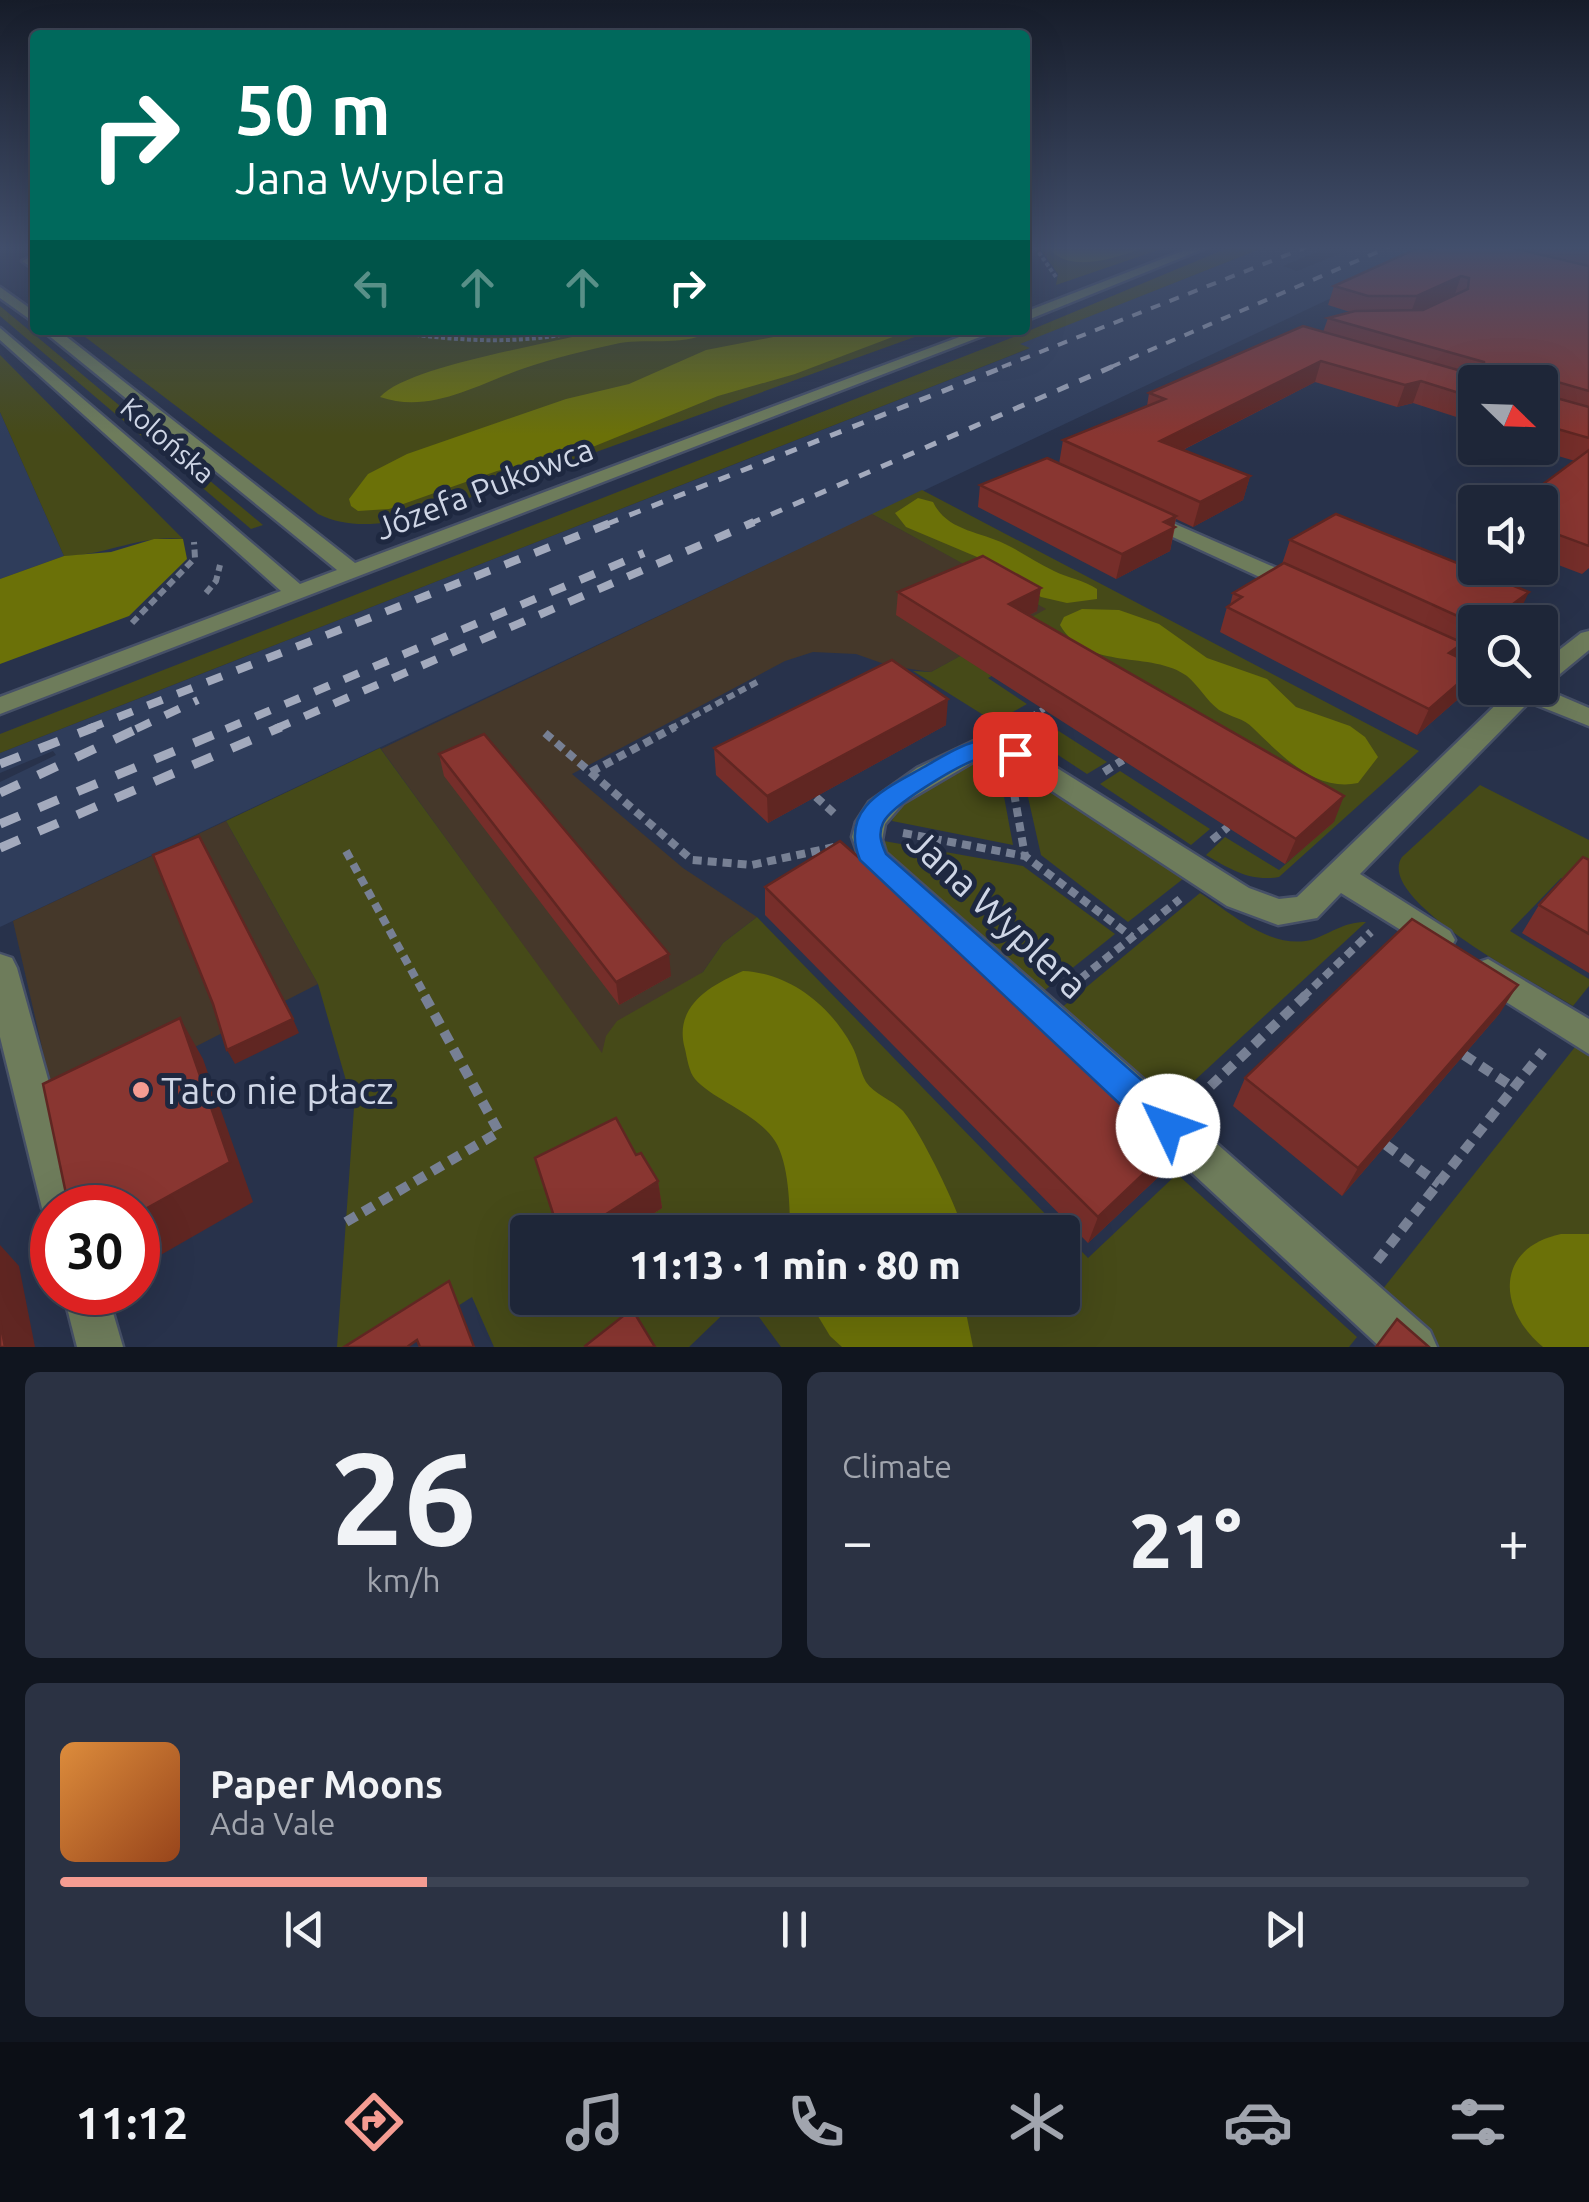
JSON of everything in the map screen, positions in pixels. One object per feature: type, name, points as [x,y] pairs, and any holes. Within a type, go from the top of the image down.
[{"type":"street","name":"Kolońska","points":[[0,332],[296,593]]},
{"type":"street","name":"Kolońska","points":[[55,335],[354,572]]},
{"type":"street","name":"Józefa Pukowca","points":[[0,706],[978,335]]},
{"type":"street","points":[[1126,508],[1316,595]]},
{"type":"street","points":[[1558,662],[1589,638]]},
{"type":"street","points":[[1558,702],[1589,718]]},
{"type":"street","points":[[1006,753],[1015,754],[1238,896],[1278,912],[1306,910],[1509,705]]},
{"type":"street","name":"Jana Wyplera","points":[[1006,753],[974,750],[888,799],[870,818],[868,833],[874,860],[1414,1347]]},
{"type":"street","points":[[1339,876],[1577,1030]]},
{"type":"street","points":[[0,968],[57,1185]]},
{"type":"street","points":[[91,1315],[100,1347]]},
{"type":"path","points":[[434,335],[505,342],[565,335]]},
{"type":"path","points":[[155,618],[131,624],[195,558],[192,539]]},
{"type":"path","points":[[200,596],[216,581],[221,570],[216,556]]},
{"type":"path","points":[[590,772],[756,682]]},
{"type":"path","points":[[545,734],[692,860],[752,865],[868,833],[1025,856],[1132,937]]},
{"type":"path","points":[[1006,753],[1025,856]]},
{"type":"path","points":[[346,852],[499,1132],[346,1222]]},
{"type":"path","points":[[1040,1010],[1207,877]]},
{"type":"path","points":[[1168,1126],[1393,910]]},
{"type":"path","points":[[1352,1294],[1514,1088],[1577,1030]]},
{"type":"path","points":[[1464,1055],[1514,1088]]},
{"type":"path","points":[[1386,1144],[1439,1184]]},
{"type":"shaded area","points":[[1105,310],[1306,310],[0,927],[0,782],[56,755],[53,751],[0,773],[0,753],[1028,349],[1018,344]]},
{"type":"shaded area","points":[[578,335],[702,335],[620,343],[571,354],[435,400],[380,397],[420,375]]},
{"type":"shaded area","points":[[783,335],[898,335],[795,374],[718,396],[595,446],[497,471],[389,509],[358,511],[351,506],[349,499],[368,474],[407,454],[566,399],[629,384],[706,350]]},
{"type":"shaded area","points":[[0,412],[64,556],[0,579]]},
{"type":"shaded area","points":[[918,498],[933,502],[955,525],[1092,586],[1097,589],[1097,599],[1067,603],[1041,597],[989,562],[906,527],[895,513]]},
{"type":"shaded area","points":[[872,514],[1047,609],[931,672],[890,666],[856,654],[813,652],[785,661],[572,774],[683,868],[757,917],[723,943],[703,972],[602,1054],[381,749]]},
{"type":"shaded area","points":[[154,539],[183,539],[187,559],[129,616],[0,664],[0,579],[64,556],[111,552]]},
{"type":"shaded area","points":[[1082,609],[1119,610],[1159,624],[1207,658],[1267,679],[1296,707],[1350,726],[1365,737],[1378,757],[1358,783],[1327,782],[1313,777],[1287,760],[1249,725],[1219,710],[1187,676],[1173,668],[1103,655],[1072,640],[1060,625],[1064,617]]},
{"type":"shaded area","points":[[226,821],[318,984],[58,1117],[13,921]]},
{"type":"shaded area","points":[[743,971],[760,973],[792,985],[820,1005],[852,1046],[866,1082],[902,1110],[918,1133],[957,1215],[790,1215],[786,1173],[775,1141],[757,1122],[703,1087],[690,1069],[684,1021],[697,1000]]},
{"type":"shaded area","points":[[1561,1234],[1589,1234],[1589,1347],[1543,1347],[1528,1332],[1511,1298],[1514,1266],[1524,1252],[1539,1241]]},
{"type":"shaded area","points":[[817,1315],[966,1315],[973,1347],[842,1347]]},
{"type":"green space","points":[[0,310],[5,310],[30,335],[35,335],[263,525],[251,529],[0,316]]},
{"type":"green space","points":[[1079,310],[1106,310],[1020,344],[1030,348],[0,753],[0,734],[1018,335],[1030,335],[1030,330]]},
{"type":"green space","points":[[83,335],[920,335],[419,516],[368,524],[318,514]]},
{"type":"green space","points":[[0,355],[183,539],[153,540],[64,556],[0,412]]},
{"type":"green space","points":[[922,490],[1419,751],[1279,877],[1249,876],[1223,865],[1206,855],[1225,837],[1279,870],[1335,820],[1047,647],[988,678],[1027,704],[1004,717],[985,716],[913,671],[931,672],[1046,609],[872,514]]},
{"type":"green space","points":[[1040,719],[1107,762],[1087,774],[1020,730]]},
{"type":"green space","points":[[380,748],[602,1053],[606,1036],[617,1021],[703,972],[723,943],[757,917],[1046,1215],[510,1215],[510,1315],[722,1315],[689,1347],[494,1347],[472,1297],[393,1347],[337,1347],[354,1108],[318,984],[226,821]]},
{"type":"green space","points":[[997,759],[1013,845],[892,821],[909,800],[938,779],[970,764]]},
{"type":"green space","points":[[1021,766],[1188,875],[1128,922],[1041,855]]},
{"type":"green space","points":[[1120,771],[1210,829],[1191,845],[1100,784]]},
{"type":"green space","points":[[1480,785],[1589,840],[1589,893],[1561,878],[1510,931],[1589,979],[1589,986],[1573,1006],[1435,918],[1412,896],[1400,875],[1402,857]]},
{"type":"green space","points":[[884,841],[1023,866],[1115,934],[1040,994],[884,854]]},
{"type":"green space","points":[[1200,893],[1253,928],[1283,940],[1314,939],[1366,922],[1167,1106],[1060,1009]]},
{"type":"green space","points":[[1575,1047],[1589,1056],[1589,1347],[1440,1347],[1378,1295]]},
{"type":"green space","points":[[1177,1174],[1357,1337],[1349,1347],[781,1347],[757,1315],[1080,1315],[1080,1250],[1088,1258]]},
{"type":"building","points":[[1589,310],[1589,391],[1558,382],[1558,365],[1484,365],[1328,318],[1355,311]]},
{"type":"building","points":[[1303,326],[1458,370],[1458,393],[1421,381],[1405,385],[1321,361],[1160,441],[1250,476],[1200,502],[1063,440],[1165,399],[1149,393]]},
{"type":"building","points":[[1558,398],[1589,407],[1589,438],[1558,429]]},
{"type":"building","points":[[1589,450],[1589,546],[1558,535],[1558,485],[1542,485]]},
{"type":"building","points":[[1047,458],[1176,516],[1164,522],[1175,527],[1122,554],[980,485]]},
{"type":"building","points":[[1336,514],[1458,563],[1458,585],[1512,585],[1529,592],[1512,605],[1458,605],[1458,616],[1290,540]]},
{"type":"building","points":[[983,556],[1041,588],[1009,604],[1344,796],[1296,839],[898,592]]},
{"type":"building","points":[[1284,563],[1458,641],[1458,647],[1449,653],[1458,657],[1458,684],[1429,709],[1227,607],[1242,597],[1233,593]]},
{"type":"building","points":[[892,660],[948,699],[767,796],[714,748]]},
{"type":"building","points":[[484,734],[669,954],[616,982],[439,754]]},
{"type":"building","points":[[199,836],[293,1019],[227,1050],[213,1004],[153,855]]},
{"type":"building","points":[[840,841],[1179,1140],[1098,1217],[765,887]]},
{"type":"building","points":[[1583,857],[1589,860],[1589,934],[1539,905]]},
{"type":"building","points":[[1412,919],[1518,985],[1358,1168],[1245,1078]]},
{"type":"building","points":[[180,1018],[230,1162],[160,1201],[160,1185],[64,1185],[43,1084]]},
{"type":"building","points":[[616,1118],[636,1155],[641,1153],[658,1181],[605,1215],[553,1215],[535,1158]]},
{"type":"building","points":[[449,1281],[474,1347],[420,1347],[417,1340],[407,1347],[344,1347]]},
{"type":"building","points":[[624,1315],[636,1315],[655,1347],[585,1347]]},
{"type":"building","points":[[1397,1319],[1429,1347],[1376,1347]]},
{"type":"building","points":[[0,1321],[5,1347],[0,1347]]},
{"type":"railway","points":[[1002,367],[1147,310]]},
{"type":"railway","points":[[1111,367],[1243,310]]},
{"type":"railway","points":[[607,524],[1009,365]]},
{"type":"railway","points":[[749,524],[1116,365]]},
{"type":"railway","points":[[88,729],[613,522]]},
{"type":"railway","points":[[275,729],[754,522]]},
{"type":"railway","points":[[226,729],[644,553]]},
{"type":"railway","points":[[136,729],[198,700]]},
{"type":"railway","points":[[0,764],[95,727]]},
{"type":"railway","points":[[0,793],[141,727]]},
{"type":"railway","points":[[0,824],[232,727]]},
{"type":"railway","points":[[0,848],[281,727]]},
{"type":"place","name":"Tato nie płacz","points":[[141,1090]]},
{"type":"route","points":[[1015,754],[974,750],[888,799],[870,818],[866,840],[874,860],[1168,1126]]}]
